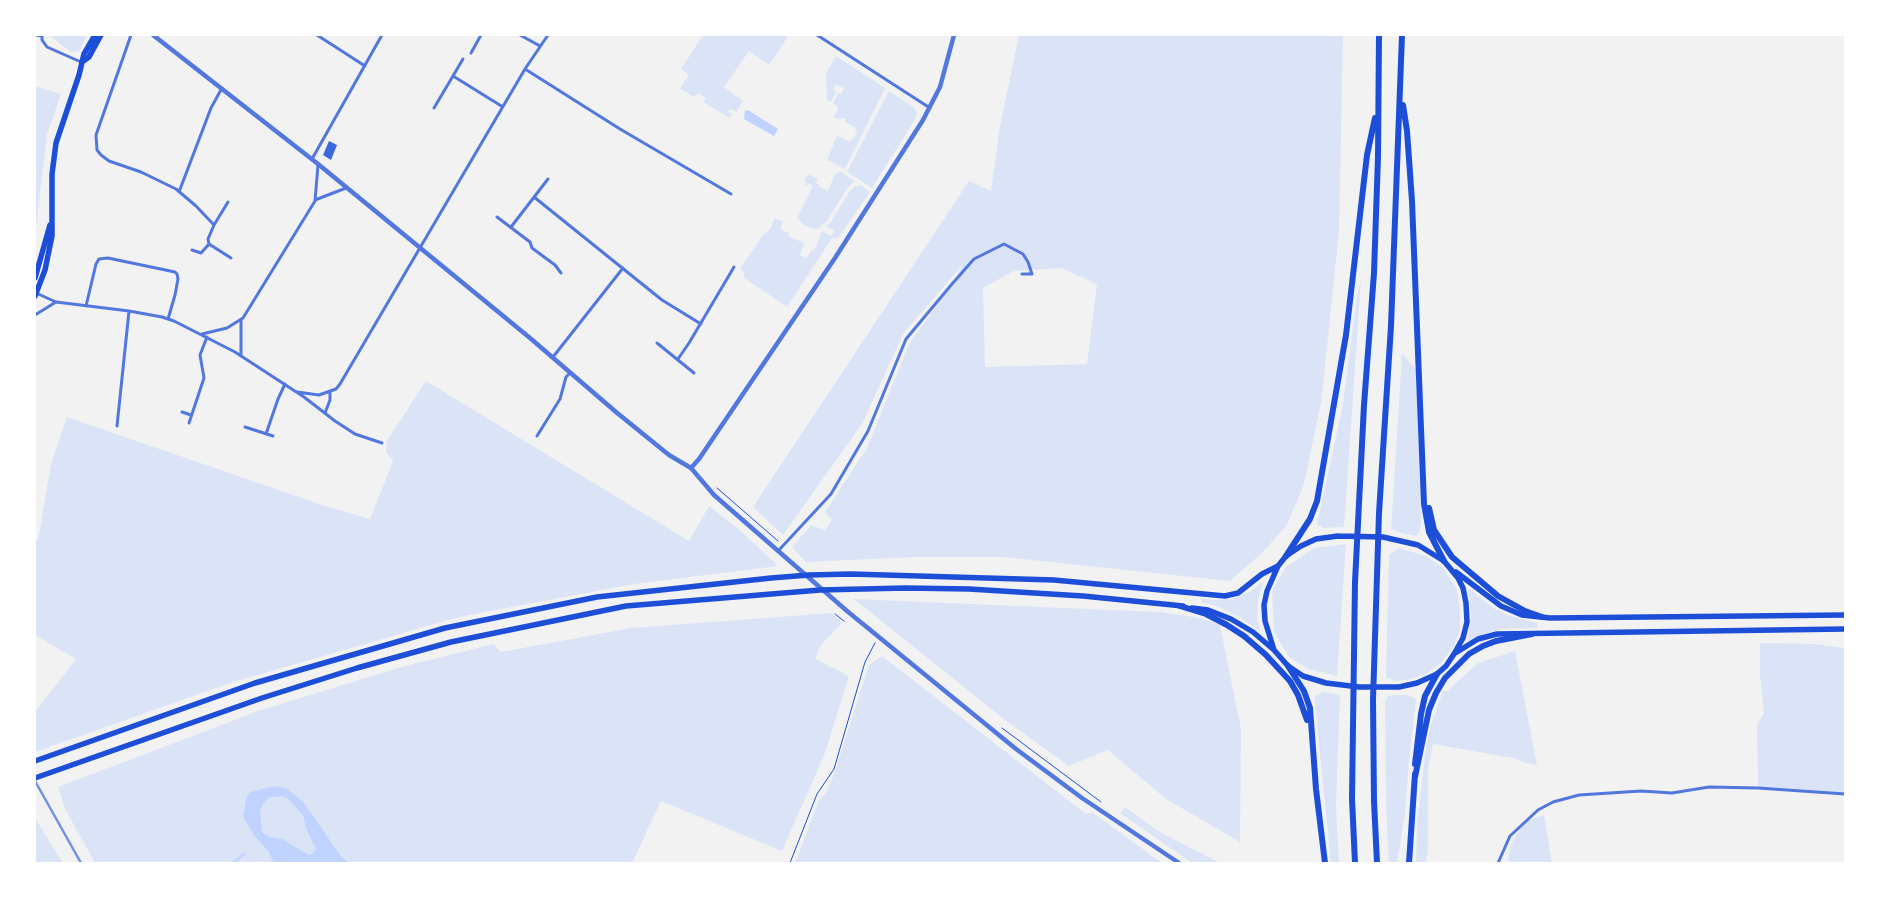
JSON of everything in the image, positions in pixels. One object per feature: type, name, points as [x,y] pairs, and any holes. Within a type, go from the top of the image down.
[{"type":"highway","points":[[1355,863],[1352,799],[1355,582],[1364,405],[1374,273],[1378,157],[1379,35]]},
{"type":"highway","points":[[1377,863],[1374,801],[1373,690],[1379,513],[1391,326],[1402,35]]},
{"type":"highway","points":[[1401,92],[1407,131],[1411,192],[1424,504],[1429,532],[1446,563]]},
{"type":"highway","points":[[1286,556],[1310,519],[1317,501],[1346,335],[1367,155],[1378,106]]},
{"type":"highway","points":[[1424,482],[1434,530],[1452,557],[1507,602],[1542,617]]},
{"type":"highway","points":[[1180,606],[1206,614],[1227,625],[1244,636],[1266,655],[1290,681],[1306,715],[1311,733]]},
{"type":"highway","points":[[1414,777],[1429,710],[1445,678],[1469,654],[1483,646],[1508,638],[1532,634]]},
{"type":"highway","points":[[1288,666],[1304,692],[1310,708],[1325,863]]},
{"type":"highway","points":[[1409,863],[1415,757],[1421,714],[1426,696],[1437,674]]},
{"type":"main road","points":[[35,294],[45,270],[51,246],[52,174],[56,143],[84,54],[95,35]]},
{"type":"main road","points":[[82,62],[89,57],[101,35]]},
{"type":"main road","points":[[35,278],[52,216]]},
{"type":"main road","points":[[1274,650],[1266,627],[1264,606],[1267,591],[1278,566],[1286,556],[1316,539],[1338,536],[1384,536],[1418,545],[1446,563],[1487,597],[1522,615],[1542,617],[1845,614]]},
{"type":"main road","points":[[35,778],[262,698],[356,668],[451,642],[626,606],[786,592],[905,588],[969,589],[1083,596],[1208,610],[1231,619],[1253,632],[1274,650],[1288,666],[1303,676],[1326,683],[1359,687],[1399,687],[1417,683],[1437,674],[1446,666],[1463,638],[1467,622],[1463,588],[1446,563]]},
{"type":"main road","points":[[35,762],[255,683],[444,628],[598,597],[771,578],[851,574],[1054,580],[1225,596],[1238,593],[1262,574],[1278,566]]},
{"type":"main road","points":[[1454,654],[1470,643],[1487,635],[1845,628]]},
{"type":"street","points":[[35,36],[42,35],[44,44],[53,50],[82,62]]},
{"type":"street","points":[[131,35],[96,135],[97,150],[109,161],[158,179],[179,192],[214,224]]},
{"type":"street","points":[[153,35],[421,247],[669,455],[691,468],[714,495],[779,550],[847,612],[1016,749],[1098,809],[1178,863]]},
{"type":"street","points":[[318,35],[365,66]]},
{"type":"street","points":[[312,159],[382,35]]},
{"type":"street","points":[[471,53],[481,35]]},
{"type":"street","points":[[520,35],[540,46]]},
{"type":"street","points":[[297,392],[319,394],[330,392],[340,384],[503,107],[548,35]]},
{"type":"street","points":[[817,35],[822,36],[930,108]]},
{"type":"street","points":[[691,468],[715,437],[834,258],[930,108],[940,88],[954,35]]},
{"type":"street","points":[[434,108],[463,59]]},
{"type":"street","points":[[526,69],[620,129],[731,194]]},
{"type":"street","points":[[453,76],[503,107]]},
{"type":"street","points":[[179,192],[211,108],[222,88]]},
{"type":"street","points":[[201,334],[227,328],[241,320],[315,200],[318,164]]},
{"type":"street","points":[[512,227],[548,179]]},
{"type":"street","points":[[315,200],[346,188]]},
{"type":"street","points":[[534,197],[662,300],[700,324]]},
{"type":"street","points":[[192,250],[201,253],[208,244],[214,224],[228,202]]},
{"type":"street","points":[[498,216],[530,242],[532,248],[550,261],[561,273]]},
{"type":"street","points":[[208,244],[231,258]]},
{"type":"street","points":[[779,550],[831,494],[868,431],[906,339],[952,284],[974,260],[1004,244],[1022,254],[1028,262],[1032,274],[1022,274]]},
{"type":"street","points":[[86,306],[96,264],[100,258],[108,258],[177,274],[175,295],[168,319]]},
{"type":"street","points":[[678,359],[734,267]]},
{"type":"street","points":[[553,357],[623,268]]},
{"type":"street","points":[[35,294],[56,302],[129,311],[168,319],[201,334],[241,356],[286,384],[355,434],[382,443]]},
{"type":"street","points":[[35,315],[56,302]]},
{"type":"street","points":[[117,426],[129,311]]},
{"type":"street","points":[[241,320],[241,356]]},
{"type":"street","points":[[189,423],[204,378],[200,355],[206,337]]},
{"type":"street","points":[[657,343],[694,373]]},
{"type":"street","points":[[537,436],[560,399],[566,377],[570,373]]},
{"type":"street","points":[[266,434],[278,399],[286,384]]},
{"type":"street","points":[[325,413],[330,400],[330,392]]},
{"type":"street","points":[[182,412],[191,415]]},
{"type":"street","points":[[245,427],[273,436]]},
{"type":"street","points":[[1498,863],[1510,836],[1538,810],[1553,802],[1579,795],[1641,791],[1672,793],[1709,788],[1758,788],[1845,794]]},
{"type":"path","points":[[715,485],[776,539]]},
{"type":"path","points":[[835,614],[844,621]]},
{"type":"path","points":[[790,863],[818,794],[834,769],[866,662],[876,642]]},
{"type":"path","points":[[998,725],[1101,802]]},
{"type":"shaded area","points":[[49,35],[87,35],[79,51],[71,52]]},
{"type":"shaded area","points":[[703,35],[789,35],[769,65],[749,51],[724,87],[743,101],[737,112],[730,109],[728,112],[732,114],[730,118],[703,102],[706,98],[698,93],[694,97],[680,89],[689,75],[681,69]]},
{"type":"shaded area","points":[[1019,35],[1343,35],[1339,232],[1321,403],[1304,484],[1287,525],[1262,553],[1230,581],[1003,557],[915,557],[806,562],[792,547],[811,525],[825,530],[832,520],[825,512],[867,448],[909,344],[952,284],[963,264],[903,334],[862,424],[783,535],[753,507],[969,181],[991,191],[1000,126]],"holes":[[[1061,268],[1097,284],[1087,364],[985,367],[983,288],[1014,271]]]},
{"type":"shaded area","points":[[836,56],[885,88],[845,169],[827,160],[837,136],[850,142],[854,139],[857,132],[855,131],[856,128],[845,122],[845,118],[841,118],[841,120],[834,117],[838,109],[833,104],[838,93],[841,94],[844,88],[835,85],[833,90],[836,92],[831,102],[827,100],[826,73]]},
{"type":"shaded area","points":[[35,86],[61,94],[47,135],[35,235]]},
{"type":"shaded area","points":[[889,91],[914,108],[917,113],[914,121],[872,188],[847,172]]},
{"type":"shaded area","points":[[840,171],[854,181],[827,221],[818,229],[804,225],[797,218],[813,186],[808,183],[807,186],[805,185],[806,182],[804,181],[808,174],[818,179],[816,183],[819,184],[818,186],[828,191],[834,176]]},
{"type":"shaded area","points":[[861,185],[870,192],[838,238],[832,238],[787,307],[743,277],[745,273],[740,269],[762,236],[770,229],[775,218],[783,222],[780,229],[789,233],[788,236],[804,243],[800,255],[806,258],[812,250],[814,251],[822,231],[831,236],[834,231],[826,226],[830,223],[850,191],[855,186]]},
{"type":"shaded area","points":[[1361,279],[1344,527],[1323,528],[1317,524],[1343,404],[1357,296]]},
{"type":"shaded area","points":[[1402,353],[1416,370],[1421,524],[1419,533],[1416,536],[1391,529]]},
{"type":"shaded area","points":[[426,381],[689,541],[709,506],[741,531],[778,566],[634,584],[459,617],[233,682],[35,752],[35,712],[76,659],[35,635],[35,540],[38,540],[51,464],[67,417],[325,506],[370,519],[393,461],[386,452],[387,441]]},
{"type":"shaded area","points":[[1346,544],[1337,676],[1308,669],[1289,657],[1274,632],[1272,591],[1286,567],[1314,548]]},
{"type":"shaded area","points":[[1399,548],[1426,556],[1443,568],[1457,589],[1460,629],[1454,646],[1441,663],[1426,674],[1396,681],[1386,677],[1389,555]]},
{"type":"shaded area","points":[[1263,581],[1258,602],[1257,618],[1260,631],[1241,618],[1219,607],[1202,602],[1201,598],[1212,600],[1232,599],[1250,592]]},
{"type":"shaded area","points":[[1469,589],[1495,609],[1507,615],[1537,623],[1537,628],[1501,629],[1475,637],[1469,641],[1467,640],[1471,614]]},
{"type":"shaded area","points":[[854,599],[1160,612],[1200,618],[1220,625],[1241,729],[1240,842],[1166,799],[1108,750],[1069,766],[1005,720]]},
{"type":"shaded area","points":[[832,613],[842,623],[820,646],[815,659],[849,676],[825,753],[782,851],[661,801],[632,863],[95,863],[65,809],[58,787],[261,710],[398,668],[494,644],[501,652],[631,628]]},
{"type":"shaded area","points":[[1760,643],[1815,644],[1845,648],[1845,794],[1758,788],[1757,725],[1764,713],[1760,676]]},
{"type":"shaded area","points":[[1515,651],[1537,765],[1513,758],[1433,744],[1428,768],[1428,848],[1426,863],[1416,863],[1417,825],[1425,755],[1430,727],[1443,691],[1447,691],[1478,663]]},
{"type":"shaded area","points":[[882,656],[1086,814],[1092,812],[1162,863],[795,863],[819,800],[827,791],[834,774],[869,665]]},
{"type":"shaded area","points":[[1323,692],[1340,695],[1336,807],[1339,863],[1331,863],[1315,705],[1315,696]]},
{"type":"shaded area","points":[[1407,695],[1416,699],[1405,813],[1397,863],[1389,863],[1386,806],[1385,701],[1388,696]]},
{"type":"shaded area","points":[[1125,807],[1158,831],[1220,863],[1192,863],[1120,813]]},
{"type":"shaded area","points":[[1544,815],[1552,863],[1513,863],[1508,860],[1510,846],[1524,822]]},
{"type":"shaded area","points":[[35,818],[63,863],[35,863]]},
{"type":"water","points":[[748,110],[778,129],[774,136],[744,119],[745,111]]},
{"type":"water","points":[[275,786],[285,788],[295,795],[304,803],[340,855],[348,863],[276,863],[273,861],[269,852],[254,835],[243,817],[246,799],[250,792]],"holes":[[[282,796],[287,798],[303,815],[306,828],[316,849],[309,855],[282,839],[270,837],[262,832],[260,811],[264,802],[270,797]]]},
{"type":"building","points":[[329,141],[337,145],[331,160],[323,155]]},
{"type":"waterway","points":[[233,863],[244,854]]},
{"type":"railway","points":[[35,781],[81,863]]}]
